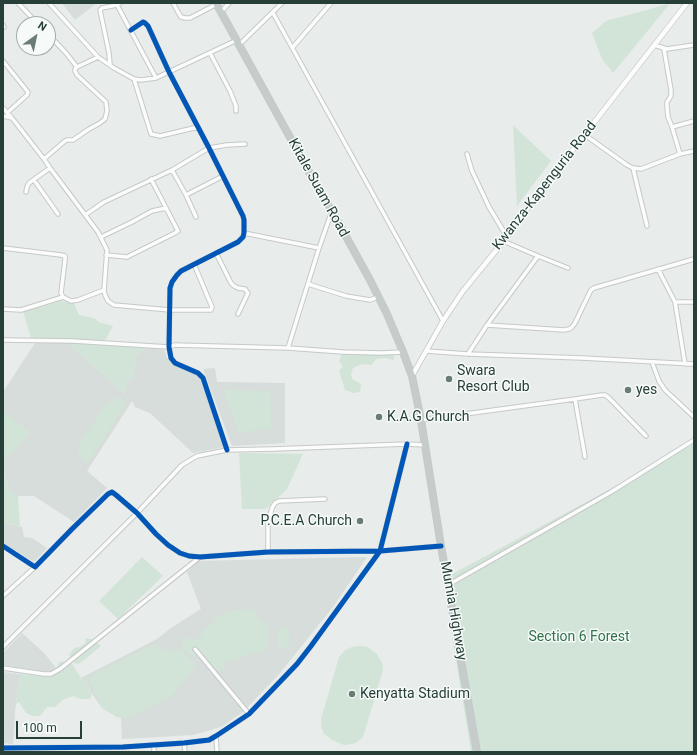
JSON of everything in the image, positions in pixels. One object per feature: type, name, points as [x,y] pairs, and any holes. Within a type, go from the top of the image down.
[{"type":"highway","name":"Kitale Suam Road","points":[[217,4],[332,211],[387,314],[412,376]]},
{"type":"highway","name":"Mumia Highway","points":[[412,376],[421,420],[441,546],[477,752]]},
{"type":"street","points":[[18,3],[29,16]]},
{"type":"street","points":[[49,3],[98,57],[128,76],[141,80],[156,78],[238,42],[273,13],[282,3]]},
{"type":"street","points":[[173,3],[181,16],[185,18],[190,18],[217,4]]},
{"type":"street","points":[[221,12],[229,3]]},
{"type":"street","points":[[292,47],[331,3]]},
{"type":"street","name":"Kwanza-Kapenguria Road","points":[[412,376],[443,321],[463,291],[505,239],[687,3]]},
{"type":"street","points":[[110,65],[100,10],[101,8],[118,4],[156,78]]},
{"type":"street","points":[[273,13],[443,321]]},
{"type":"street","points":[[131,30],[142,22],[148,26],[169,72],[243,216],[244,233],[238,242],[181,271],[172,282],[170,288],[170,358],[175,363],[198,373],[203,378],[227,450]]},
{"type":"street","points":[[56,42],[77,66]]},
{"type":"street","points":[[654,45],[664,49],[694,45]]},
{"type":"street","points":[[664,49],[671,90],[671,96],[667,102],[668,117],[680,154]]},
{"type":"street","points":[[210,53],[230,91],[236,106],[236,111]]},
{"type":"street","points":[[44,159],[65,141],[73,140],[104,119],[107,111],[106,102],[75,71],[77,66],[98,57]]},
{"type":"street","points":[[3,61],[28,92],[27,95],[7,113]]},
{"type":"street","points":[[134,79],[151,134],[160,136],[198,127]]},
{"type":"street","points":[[3,108],[44,159],[106,246],[104,290],[108,301],[114,305],[170,310],[212,309],[194,264]]},
{"type":"street","points":[[3,116],[12,118]]},
{"type":"street","points":[[672,127],[694,121]]},
{"type":"street","points":[[585,135],[633,168],[641,169],[680,154],[694,151]]},
{"type":"street","points":[[85,215],[104,202],[172,170],[209,148],[245,144]]},
{"type":"street","points":[[467,154],[472,171],[505,239],[538,256],[568,268]]},
{"type":"street","points":[[26,192],[27,186],[50,168]]},
{"type":"street","points":[[633,168],[647,226]]},
{"type":"street","points":[[172,170],[196,217]]},
{"type":"street","points":[[186,195],[223,176]]},
{"type":"street","points":[[34,180],[58,214]]},
{"type":"street","points":[[106,255],[127,257],[178,231],[151,180]]},
{"type":"street","points":[[101,237],[152,211],[166,208]]},
{"type":"street","points":[[288,348],[332,211]]},
{"type":"street","points":[[244,233],[319,248]]},
{"type":"street","points":[[3,248],[65,256],[61,293],[63,297]]},
{"type":"street","points":[[216,253],[231,283],[238,288],[245,289],[248,294],[238,314]]},
{"type":"street","points":[[468,354],[487,325],[538,256]]},
{"type":"street","points":[[487,325],[564,330],[569,329],[575,323],[591,290],[594,288],[694,259]]},
{"type":"street","points":[[658,269],[675,302],[685,364]]},
{"type":"street","points":[[308,284],[346,296],[370,300],[378,297]]},
{"type":"street","points":[[3,309],[21,310],[63,297],[71,301],[78,300],[104,290]]},
{"type":"street","points":[[675,302],[694,302]]},
{"type":"street","points":[[3,340],[169,347],[175,345],[288,348],[343,352],[403,352]]},
{"type":"street","points":[[426,351],[694,364]]},
{"type":"street","points":[[652,362],[659,381],[665,390],[694,417]]},
{"type":"street","points":[[421,420],[605,395],[646,436]]},
{"type":"street","points":[[575,399],[585,457]]},
{"type":"street","points":[[448,585],[611,492],[694,440]]},
{"type":"street","points":[[3,748],[123,747],[209,740],[249,714],[297,664],[380,550],[407,444]]},
{"type":"street","points":[[3,647],[137,513],[182,465],[197,456],[227,450],[407,444],[424,445]]},
{"type":"street","points":[[3,596],[35,567],[110,493],[113,493],[137,513],[168,545],[180,553],[189,556],[200,557],[268,552],[380,550],[441,546]]},
{"type":"street","points":[[268,552],[268,524],[272,508],[275,503],[280,501],[325,499]]},
{"type":"street","points":[[3,546],[35,567]]},
{"type":"street","points":[[3,668],[44,674],[51,674],[60,669],[200,557]]},
{"type":"street","points":[[195,649],[249,714]]},
{"type":"street","points":[[216,736],[216,752]]},
{"type":"street","points":[[184,743],[185,752]]},
{"type":"street","points":[[154,745],[154,752]]},
{"type":"street","points":[[123,747],[124,752]]},
{"type":"street","points":[[8,748],[11,752]]},
{"type":"shaded area","points":[[62,3],[97,3],[75,20]]},
{"type":"shaded area","points":[[35,343],[68,343],[126,395],[126,380],[133,379],[136,355],[146,348],[164,350],[167,358],[199,376],[224,447],[193,453],[150,413],[135,407],[132,401],[87,471],[107,488],[74,522],[34,496],[18,496],[10,492],[3,470],[3,392]]},
{"type":"shaded area","points":[[215,368],[217,382],[285,383],[285,443],[232,446],[203,369]]},
{"type":"shaded area","points":[[3,522],[22,527],[24,537],[32,538],[47,548],[34,562],[3,543]]},
{"type":"shaded area","points":[[367,557],[333,607],[280,673],[243,712],[221,727],[193,735],[122,739],[121,718],[102,708],[86,682],[81,678],[157,639],[171,628],[201,609],[187,572],[198,561]]},
{"type":"shaded area","points":[[22,633],[45,654],[56,668],[50,672],[3,665],[3,653]]},
{"type":"shaded area","points":[[3,672],[20,674],[13,744],[3,743]]},
{"type":"green space","points":[[668,4],[668,6],[613,73],[602,59],[592,33],[606,21]]},
{"type":"green space","points":[[513,125],[551,161],[517,206]]},
{"type":"green space","points":[[60,301],[74,303],[79,315],[94,318],[99,322],[113,326],[106,339],[101,341],[31,338],[23,311]]},
{"type":"green space","points":[[68,343],[146,348],[136,355],[133,379],[126,380],[126,395]]},
{"type":"green space","points":[[342,354],[394,354],[394,360],[386,358],[376,359],[372,365],[362,364],[353,368],[351,374],[352,379],[361,384],[360,392],[353,393],[345,390],[339,370],[343,367],[339,361]]},
{"type":"green space","points":[[223,390],[270,391],[271,428],[239,433]]},
{"type":"green space","points":[[118,397],[127,403],[88,463],[79,456],[78,447],[96,418],[108,403]]},
{"type":"green space","points":[[3,411],[30,432],[11,454],[4,458]]},
{"type":"green space","name":"Section 6 Forest","points":[[694,444],[694,752],[471,752],[443,579]]},
{"type":"green space","points":[[239,453],[303,454],[287,489],[266,509],[242,509]]},
{"type":"green space","points":[[3,470],[10,492],[18,496],[20,526],[3,522]]},
{"type":"green space","points":[[142,557],[163,576],[118,619],[99,601]]},
{"type":"green space","points":[[255,609],[259,621],[268,624],[269,639],[264,650],[224,663],[224,668],[219,672],[203,660],[189,654],[181,645],[184,638],[194,640],[202,636],[203,630],[210,626],[216,617],[234,610]]},
{"type":"green space","points":[[278,628],[289,628],[289,647],[277,647]]},
{"type":"green space","points":[[86,638],[92,639],[101,646],[79,664],[74,663],[69,655],[74,648],[85,644]]},
{"type":"green space","points":[[154,644],[168,652],[180,648],[196,666],[171,697],[130,718],[117,717],[102,708],[88,678]]},
{"type":"green space","name":"Kenyatta Stadium","points":[[360,646],[368,647],[377,654],[382,663],[383,670],[363,737],[356,743],[344,745],[332,740],[324,734],[321,726],[321,719],[339,657],[345,650]]},
{"type":"green space","points":[[60,661],[72,664],[81,678],[86,682],[92,694],[90,699],[81,699],[73,696],[64,699],[55,707],[47,707],[40,716],[33,716],[26,713],[19,702],[16,704],[20,674],[51,677]]},
{"type":"cycle path","points":[[131,30],[143,22],[148,26],[169,72],[209,148],[244,220],[243,237],[238,242],[181,271],[172,282],[170,288],[169,347],[171,358],[175,363],[198,373],[203,378],[227,450]]},
{"type":"cycle path","points":[[3,748],[123,747],[209,740],[249,714],[297,664],[380,551],[407,444]]},
{"type":"cycle path","points":[[3,546],[35,567],[72,529],[108,494],[112,492],[137,513],[168,545],[180,553],[189,556],[200,557],[268,552],[380,551],[441,546]]},
{"type":"place","name":"Swara Resort Club","points":[[449,379]]},
{"type":"place","name":"yes","points":[[628,390]]},
{"type":"place","name":"K.A.G Church","points":[[379,417]]},
{"type":"place","name":"P.C.E.A Church","points":[[360,521]]},
{"type":"place","name":"Kenyatta Stadium","points":[[352,694]]}]
